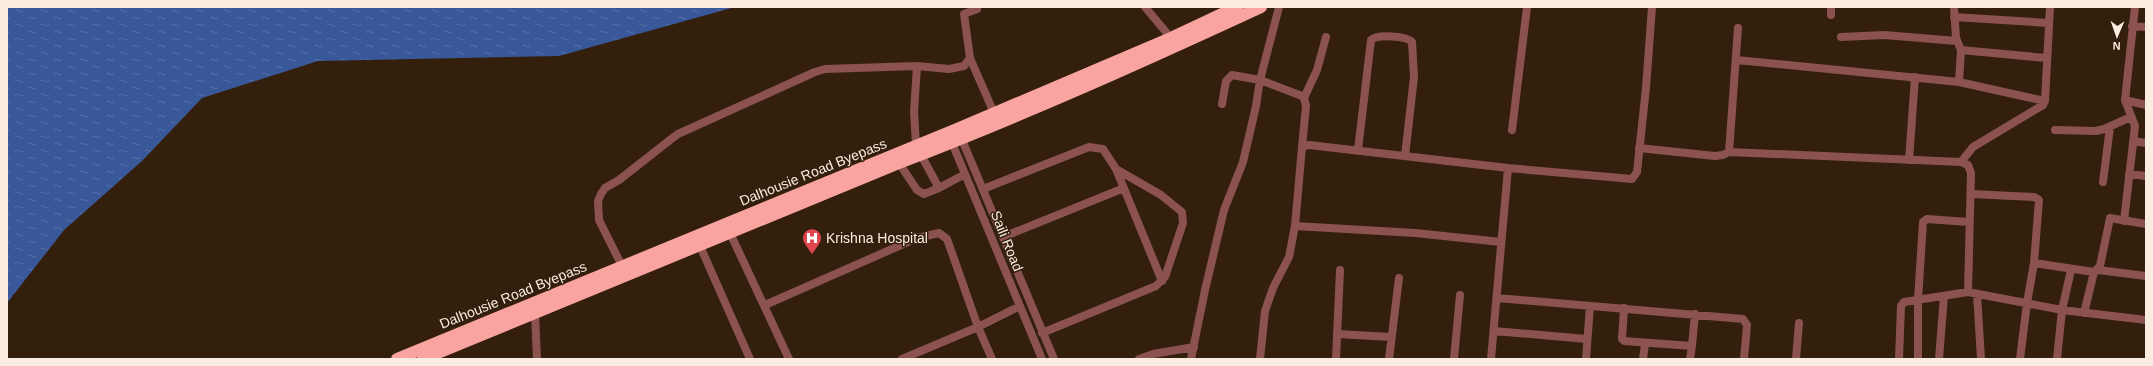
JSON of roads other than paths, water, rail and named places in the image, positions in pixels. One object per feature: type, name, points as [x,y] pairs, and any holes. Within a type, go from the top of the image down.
[{"type":"highway","name":"Dalhousie Road Byepass","points":[[397,359],[622,266],[955,136],[994,113],[1171,38],[1237,7]]},
{"type":"highway","points":[[955,136],[1156,55],[1261,7]]},
{"type":"highway","points":[[423,359],[899,163],[919,150]]},
{"type":"street","points":[[1145,7],[1171,38]]},
{"type":"street","points":[[1191,359],[1205,290],[1224,210],[1243,162],[1256,106],[1260,80],[1279,7]]},
{"type":"street","points":[[1512,130],[1527,7]]},
{"type":"street","points":[[1302,147],[1309,145],[1508,168],[1632,179],[1637,172],[1646,88],[1652,7]]},
{"type":"street","points":[[1954,7],[1957,41],[1961,50],[1960,82]]},
{"type":"street","points":[[1961,162],[1972,147],[2043,105],[2045,101],[2046,58],[2050,7]]},
{"type":"street","points":[[2124,221],[2135,126],[2125,100],[2135,7]]},
{"type":"street","points":[[978,9],[966,11],[964,14],[970,58],[994,113]]},
{"type":"street","points":[[1954,18],[2049,24]]},
{"type":"street","points":[[2132,26],[2146,27]]},
{"type":"street","points":[[1729,152],[1737,60],[1738,28]]},
{"type":"street","points":[[1841,37],[1884,35],[1957,41]]},
{"type":"street","points":[[1358,150],[1371,40],[1378,36],[1404,38],[1412,42],[1414,77],[1406,156]]},
{"type":"street","points":[[1260,359],[1265,311],[1273,288],[1289,256],[1295,226],[1306,106],[1304,98],[1317,70],[1326,37]]},
{"type":"street","points":[[1961,50],[2046,58]]},
{"type":"street","points":[[622,266],[599,220],[598,201],[605,188],[619,180],[678,134],[815,72],[840,68],[918,66],[959,68],[969,62],[970,58]]},
{"type":"street","points":[[1737,60],[1960,82],[2045,101]]},
{"type":"street","points":[[918,66],[914,112],[919,150],[939,188]]},
{"type":"street","points":[[1222,104],[1228,78],[1238,76],[1260,80],[1304,98]]},
{"type":"street","points":[[1909,160],[1915,77]]},
{"type":"street","points":[[2125,100],[2146,105]]},
{"type":"street","points":[[2055,130],[2096,131],[2110,127],[2131,117]]},
{"type":"street","points":[[2102,182],[2110,127]]},
{"type":"street","points":[[955,136],[983,189],[1042,334],[1054,359]]},
{"type":"street","name":"Saili Road","points":[[955,136],[965,174],[1042,359]]},
{"type":"street","points":[[2133,140],[2146,143]]},
{"type":"street","points":[[983,189],[1089,147],[1103,148],[1116,170],[1124,188],[1162,281]]},
{"type":"street","points":[[1639,148],[1715,156],[1723,155],[1729,152],[1961,162],[1968,165],[1971,170],[1968,292]]},
{"type":"street","points":[[899,163],[920,193],[928,193],[965,174]]},
{"type":"street","points":[[1491,359],[1508,168]]},
{"type":"street","points":[[1042,334],[1156,286],[1162,281],[1183,223],[1182,212],[1161,195],[1116,170]]},
{"type":"street","points":[[2129,174],[2146,176]]},
{"type":"street","points":[[1003,237],[1124,188]]},
{"type":"street","points":[[1971,194],[2034,197],[2038,199],[2039,206],[2034,263],[2020,359]]},
{"type":"street","points":[[2084,313],[2110,218],[2146,224]]},
{"type":"street","points":[[1918,359],[1918,300],[1921,227],[1923,222],[1927,219],[1969,222]]},
{"type":"street","points":[[1295,226],[1415,233],[1501,242]]},
{"type":"street","points":[[730,233],[789,359]]},
{"type":"street","points":[[765,305],[917,238],[939,233],[947,239],[978,327],[992,359]]},
{"type":"street","points":[[700,246],[750,359]]},
{"type":"street","points":[[2034,263],[2071,270],[2146,276]]},
{"type":"street","points":[[1336,359],[1340,270]]},
{"type":"street","points":[[2057,359],[2062,310],[2071,270]]},
{"type":"street","points":[[1389,359],[1399,278]]},
{"type":"street","points":[[1900,359],[1901,306],[1904,302],[1968,292],[2062,310],[2146,320]]},
{"type":"street","points":[[1454,359],[1460,294]]},
{"type":"street","points":[[1977,294],[1981,359]]},
{"type":"street","points":[[1939,359],[1944,296]]},
{"type":"street","points":[[1497,298],[1743,319],[1747,325],[1744,359]]},
{"type":"street","points":[[902,359],[978,327],[1020,306]]},
{"type":"street","points":[[1586,359],[1590,306]]},
{"type":"street","points":[[1624,308],[1622,339],[1624,341],[1645,344],[1692,346]]},
{"type":"street","points":[[535,313],[537,359]]},
{"type":"street","points":[[1690,359],[1695,314]]},
{"type":"street","points":[[1796,359],[1799,323]]},
{"type":"street","points":[[1494,330],[1587,339]]},
{"type":"street","points":[[1337,334],[1391,337]]},
{"type":"street","points":[[1643,359],[1645,344]]},
{"type":"street","points":[[1139,359],[1153,354],[1194,347]]},
{"type":"water","points":[[7,7],[735,7],[559,56],[318,61],[202,98],[142,161],[64,230],[7,303]]},
{"type":"place","name":"Krishna Hospital","points":[[812,255]]}]
